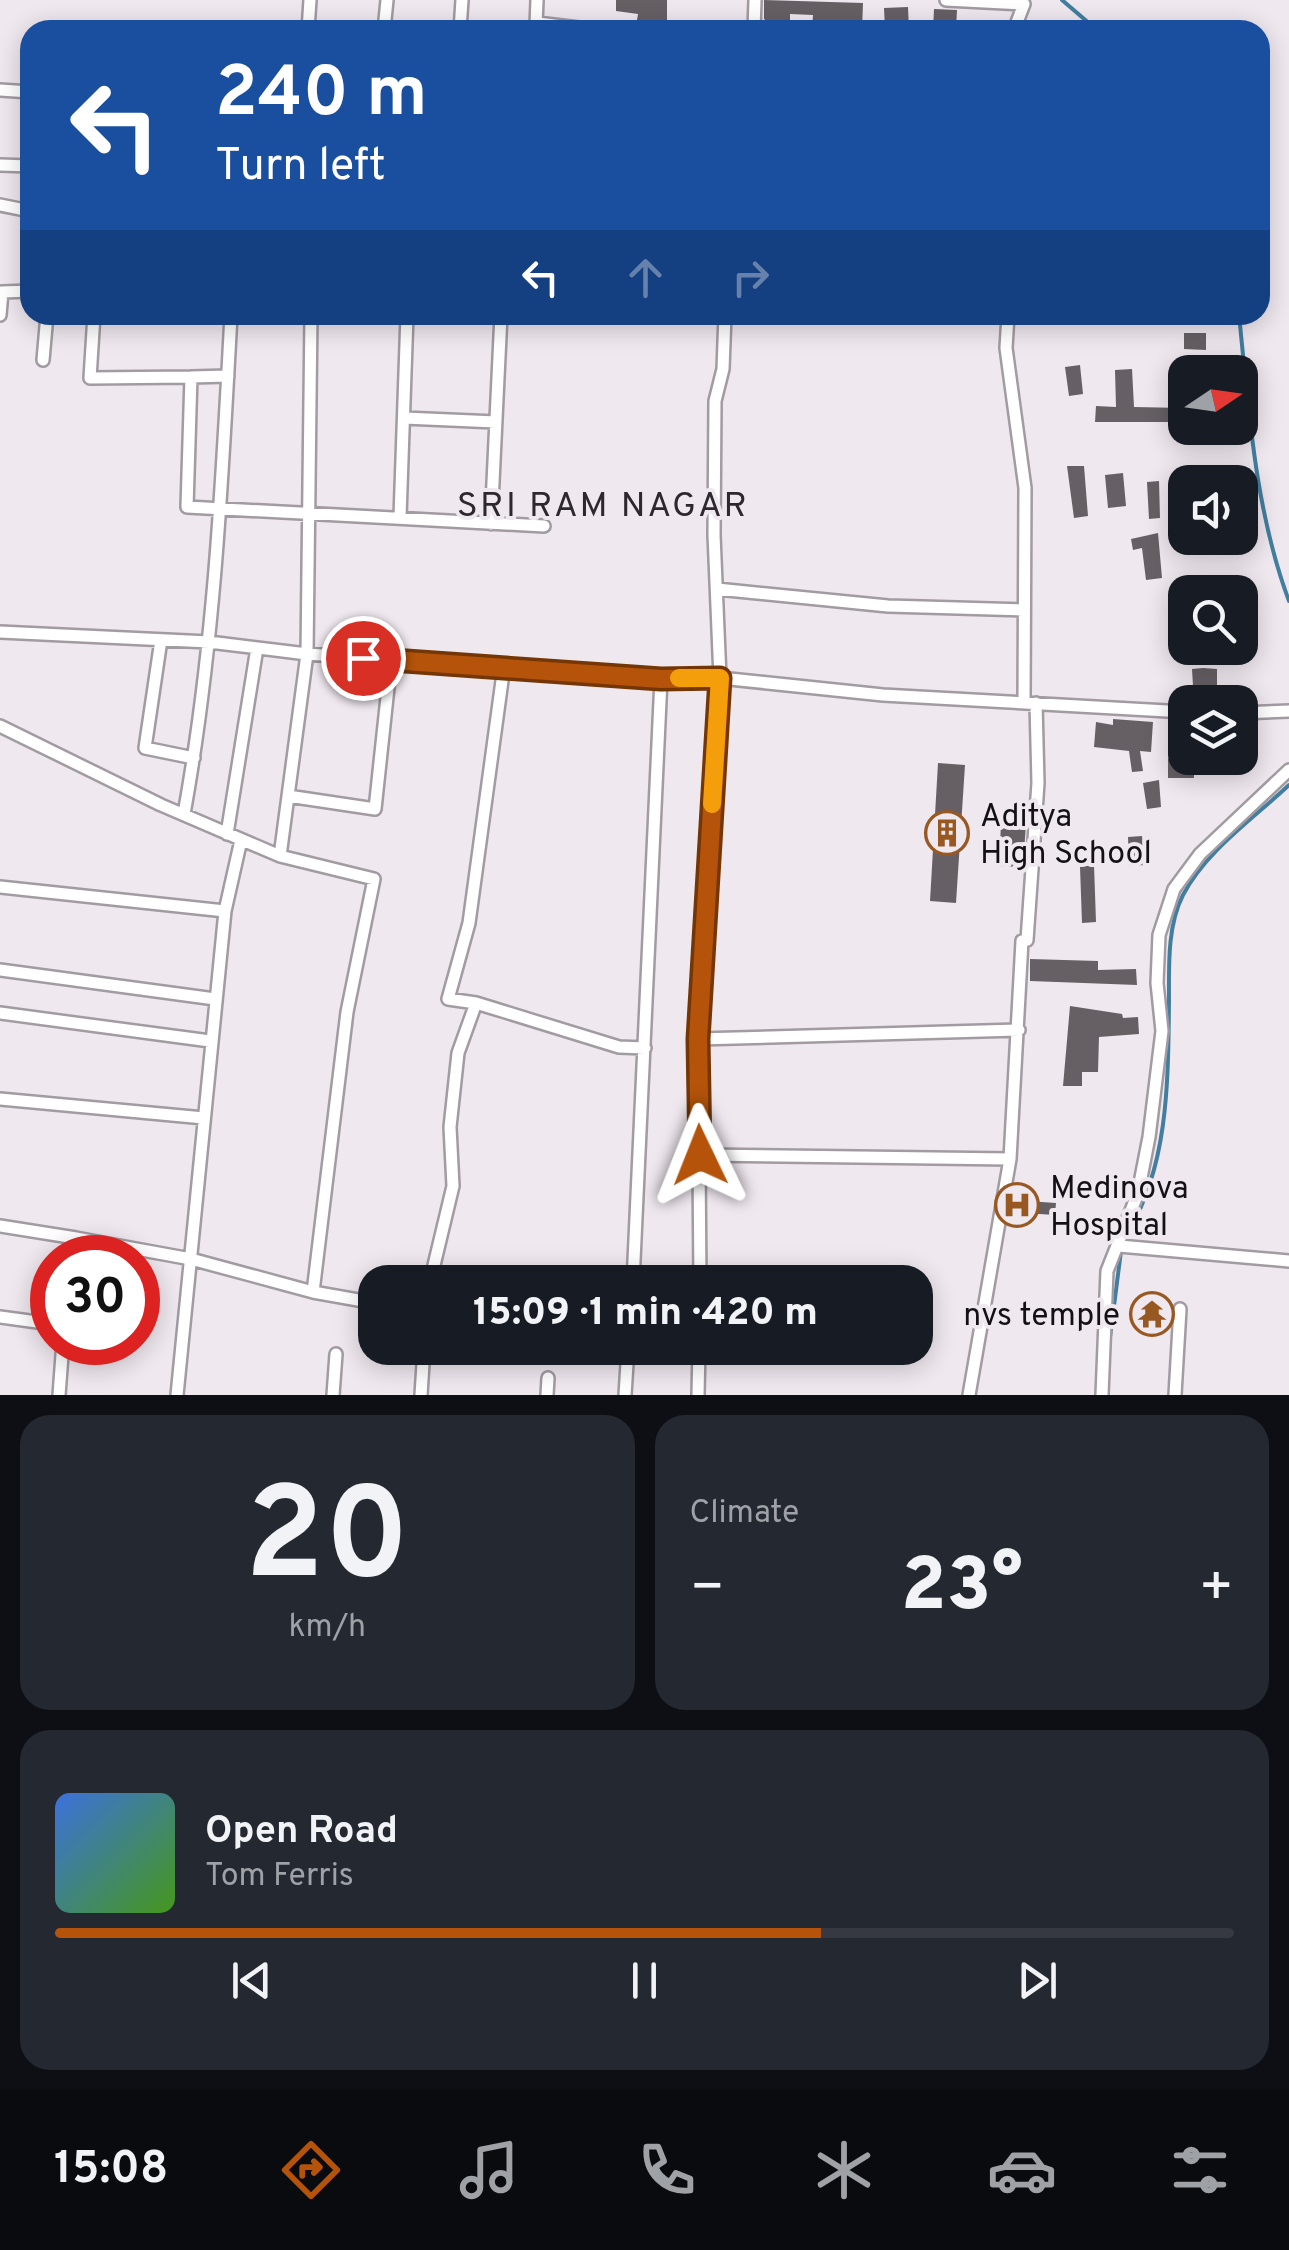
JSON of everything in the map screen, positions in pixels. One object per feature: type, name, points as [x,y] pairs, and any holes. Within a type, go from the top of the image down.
[{"type":"street","points":[[946,0],[1024,4],[1018,20]]},
{"type":"street","points":[[0,315],[2,292],[20,291]]},
{"type":"street","points":[[44,360],[46,325]]},
{"type":"street","points":[[93,325],[90,378],[228,376]]},
{"type":"street","points":[[184,814],[209,642],[223,508],[231,325]]},
{"type":"street","points":[[280,856],[307,654],[311,325]]},
{"type":"street","points":[[400,517],[407,325]]},
{"type":"street","points":[[491,524],[500,325]]},
{"type":"street","points":[[700,1265],[698,1039],[720,678],[715,401],[723,369],[725,325]]},
{"type":"street","points":[[969,1395],[1010,1159],[1022,941],[1028,940],[1038,783],[1024,610],[1025,488],[1006,348],[1007,325]]},
{"type":"street","points":[[191,378],[188,507],[544,526]]},
{"type":"street","points":[[404,418],[496,422]]},
{"type":"street","points":[[716,590],[888,606],[1024,610]]},
{"type":"street","points":[[0,632],[209,642],[307,654],[661,679],[720,678],[883,695],[1168,711]]},
{"type":"street","points":[[161,640],[145,748],[194,758]]},
{"type":"street","points":[[228,834],[256,648]]},
{"type":"street","points":[[288,796],[375,808],[391,660]]},
{"type":"street","points":[[504,666],[469,923],[448,999],[476,1003],[619,1047],[645,1048]]},
{"type":"street","points":[[633,1265],[661,679]]},
{"type":"street","points":[[1258,712],[1289,711]]},
{"type":"street","points":[[0,726],[280,856],[374,878],[347,1012],[313,1292]]},
{"type":"street","points":[[1102,1395],[1107,1271],[1138,1192],[1149,1137],[1162,1032],[1157,984],[1159,936],[1174,888],[1200,854],[1289,770]]},
{"type":"street","points":[[177,1395],[210,1041],[226,912],[241,840]]},
{"type":"street","points":[[0,887],[226,912]]},
{"type":"street","points":[[0,970],[215,999]]},
{"type":"street","points":[[434,1265],[453,1186],[450,1127],[458,1053],[476,1003]]},
{"type":"street","points":[[0,1013],[210,1041]]},
{"type":"street","points":[[698,1039],[1019,1030]]},
{"type":"street","points":[[0,1100],[204,1118]]},
{"type":"street","points":[[700,1155],[1010,1159]]},
{"type":"street","points":[[0,1226],[57,1235]]},
{"type":"street","points":[[1118,1246],[1289,1262]]},
{"type":"street","points":[[160,1253],[358,1301]]},
{"type":"street","points":[[1175,1395],[1180,1309]]},
{"type":"street","points":[[0,1317],[30,1321]]},
{"type":"street","points":[[333,1395],[336,1354]]},
{"type":"street","points":[[59,1395],[61,1365]]},
{"type":"street","points":[[421,1395],[423,1365]]},
{"type":"street","points":[[625,1395],[627,1365]]},
{"type":"street","points":[[698,1395],[699,1365]]},
{"type":"street","points":[[547,1395],[548,1378]]},
{"type":"building","points":[[616,0],[667,0],[667,20],[637,20],[638,14],[616,11]]},
{"type":"building","points":[[764,0],[863,3],[862,20],[813,20],[813,15],[790,14],[790,20],[764,19]]},
{"type":"building","points":[[908,7],[909,20],[885,20],[884,8]]},
{"type":"building","points":[[934,9],[957,10],[956,20],[933,20]]},
{"type":"building","points":[[1184,333],[1206,333],[1206,350],[1184,349]]},
{"type":"building","points":[[1080,365],[1083,394],[1069,396],[1065,367]]},
{"type":"building","points":[[1132,369],[1134,407],[1168,408],[1168,422],[1095,422],[1096,406],[1116,407],[1115,370]]},
{"type":"building","points":[[1067,466],[1084,466],[1088,516],[1074,518]]},
{"type":"building","points":[[1123,473],[1126,506],[1108,508],[1105,475]]},
{"type":"building","points":[[1159,481],[1160,518],[1149,519],[1147,482]]},
{"type":"building","points":[[1158,533],[1162,578],[1146,580],[1142,548],[1133,550],[1131,539]]},
{"type":"building","points":[[1192,669],[1217,669],[1217,685],[1193,685]]},
{"type":"building","points":[[1113,719],[1153,722],[1151,752],[1140,751],[1143,771],[1132,772],[1129,751],[1094,747],[1096,722],[1113,725]]},
{"type":"building","name":"Aditya High School","points":[[938,763],[965,765],[956,903],[930,901]]},
{"type":"building","points":[[1168,775],[1194,775],[1194,778]]},
{"type":"building","points":[[1159,780],[1161,807],[1147,809],[1143,783]]},
{"type":"building","points":[[1001,823],[1026,824],[1023,867],[999,866]]},
{"type":"building","points":[[1142,836],[1145,865],[1129,866],[1128,837]]},
{"type":"building","points":[[1094,865],[1096,922],[1082,923],[1080,867]]},
{"type":"building","points":[[1030,959],[1098,961],[1098,970],[1136,969],[1137,985],[1030,981]]},
{"type":"building","points":[[1070,1006],[1122,1014],[1123,1018],[1138,1017],[1139,1034],[1099,1037],[1098,1072],[1082,1072],[1082,1086],[1063,1086]]},
{"type":"building","points":[[1012,1200],[1056,1203],[1055,1215],[1010,1212]]},
{"type":"waterway","points":[[1062,0],[1085,20]]},
{"type":"waterway","points":[[1240,325],[1261,496],[1289,601]]},
{"type":"waterway","points":[[1128,1232],[1152,1178],[1164,1121],[1170,947],[1178,907],[1204,864],[1289,785]]},
{"type":"waterway","points":[[1109,1345],[1121,1251]]},
{"type":"slow traffic","points":[[679,678],[720,678],[712,804]]},
{"type":"place","name":"Aditya High School","points":[[947,833]]},
{"type":"place","name":"Medinova Hospital","points":[[1017,1205]]},
{"type":"place","name":"nvs temple","points":[[1152,1314]]},
{"type":"district","name":"SRI RAM NAGAR","points":[[603,504]]},
{"type":"route","points":[[363,658],[661,679],[720,678],[698,1039],[700,1155]]}]
